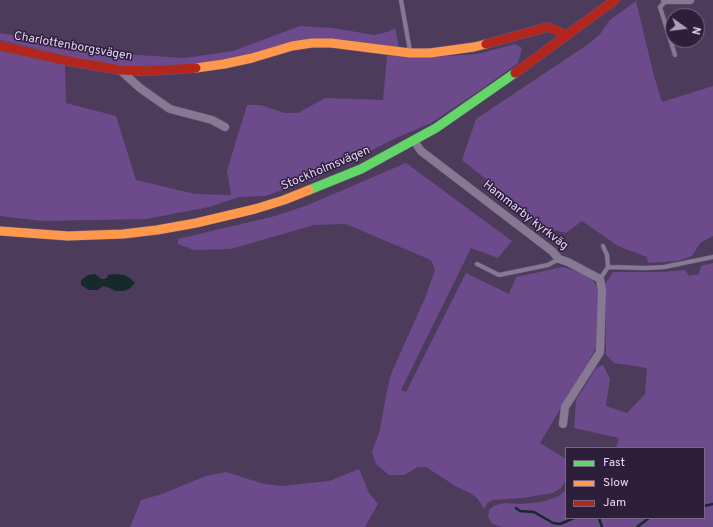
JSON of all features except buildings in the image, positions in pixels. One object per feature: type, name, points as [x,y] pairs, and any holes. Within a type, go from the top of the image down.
[{"type":"street","name":"Stockholmsvägen","points":[[0,231],[68,236],[123,234],[196,223],[255,209],[291,198],[361,169],[414,141],[463,111],[615,0]]},
{"type":"street","points":[[665,0],[690,0]]},
{"type":"street","name":"Charlottenborgsvägen","points":[[0,46],[68,61],[120,70],[148,71],[186,69],[224,64],[252,58],[292,46],[312,43],[331,43],[410,53],[430,53],[474,47],[548,27],[560,32],[565,37]]},
{"type":"street","points":[[120,70],[140,88],[170,109],[212,120],[226,127]]},
{"type":"street","name":"Hammarby kyrkväg","points":[[414,141],[421,151],[552,251],[559,259],[568,262],[600,279]]},
{"type":"street","points":[[563,424],[565,407],[600,352],[602,290],[600,279]]},
{"type":"lane","points":[[400,0],[410,53]]},
{"type":"lane","points":[[665,0],[660,6],[675,55]]},
{"type":"lane","points":[[600,279],[608,267],[607,256],[603,246]]},
{"type":"lane","points":[[608,267],[664,267],[713,257]]},
{"type":"lane","points":[[477,264],[499,275],[548,265],[559,259]]},
{"type":"shaded area","points":[[636,1],[654,76],[662,102],[713,86],[713,236],[700,243],[692,256],[677,261],[648,263],[647,257],[618,246],[582,221],[566,233],[547,228],[462,160],[476,119],[590,43],[600,34],[610,20]]},
{"type":"shaded area","points":[[300,26],[333,28],[374,35],[387,32],[395,28],[399,48],[333,39],[241,57],[185,65],[124,66],[88,61],[0,40],[0,33],[122,54],[185,58],[233,51]]},
{"type":"shaded area","points":[[515,44],[522,48],[518,63],[431,123],[396,138],[312,180],[265,196],[239,197],[209,207],[146,219],[42,221],[0,216],[0,51],[65,65],[66,103],[116,116],[136,180],[195,194],[231,195],[227,171],[247,105],[261,105],[284,113],[298,113],[325,98],[383,100],[387,55],[419,58],[478,54]]},
{"type":"shaded area","points":[[406,163],[512,241],[498,258],[471,248],[401,390],[406,392],[466,273],[509,294],[516,277],[563,267],[586,275],[593,281],[598,288],[597,345],[540,443],[565,458],[565,482],[562,487],[553,493],[522,498],[493,500],[487,503],[484,509],[477,498],[426,467],[418,467],[404,475],[389,475],[376,464],[372,452],[380,430],[391,374],[425,298],[435,270],[431,260],[346,224],[314,225],[231,249],[194,250],[178,244],[178,239],[275,216],[308,205]]},
{"type":"shaded area","points":[[713,263],[713,527],[503,527],[492,524],[488,517],[489,510],[494,506],[503,503],[520,504],[541,502],[557,497],[565,491],[565,519],[705,519],[705,447],[616,447],[619,438],[574,428],[576,400],[596,368],[603,365],[610,379],[606,406],[627,413],[645,394],[647,368],[614,363],[606,355],[605,284],[613,272],[662,272],[685,270],[689,276],[699,274],[701,266]]},
{"type":"shaded area","points":[[95,274],[101,279],[108,277],[107,275],[124,275],[135,283],[129,289],[123,291],[115,291],[103,286],[98,290],[89,290],[81,285],[81,280],[88,275]]},
{"type":"shaded area","points":[[359,469],[369,493],[378,504],[365,527],[130,527],[141,500],[162,494],[206,476],[226,472],[264,484],[283,486],[329,481]]},
{"type":"waterway","points":[[705,506],[713,504]]},
{"type":"waterway","points":[[516,508],[520,511],[534,512],[553,523],[560,524],[572,519]]},
{"type":"waterway","points":[[599,519],[602,527]]},
{"type":"waterway","points":[[637,527],[648,519]]},
{"type":"traffic: fast","points":[[309,190],[361,169],[436,128],[515,73]]},
{"type":"traffic: slow","points":[[196,68],[252,58],[292,46],[312,43],[331,43],[410,53],[430,53],[486,44]]},
{"type":"traffic: slow","points":[[0,231],[68,236],[123,234],[157,230],[196,223],[255,209],[309,190]]},
{"type":"traffic: jam","points":[[515,73],[615,0]]},
{"type":"traffic: jam","points":[[486,44],[548,27],[560,32],[565,37]]},
{"type":"traffic: jam","points":[[0,46],[68,61],[120,70],[148,71],[196,68]]}]
